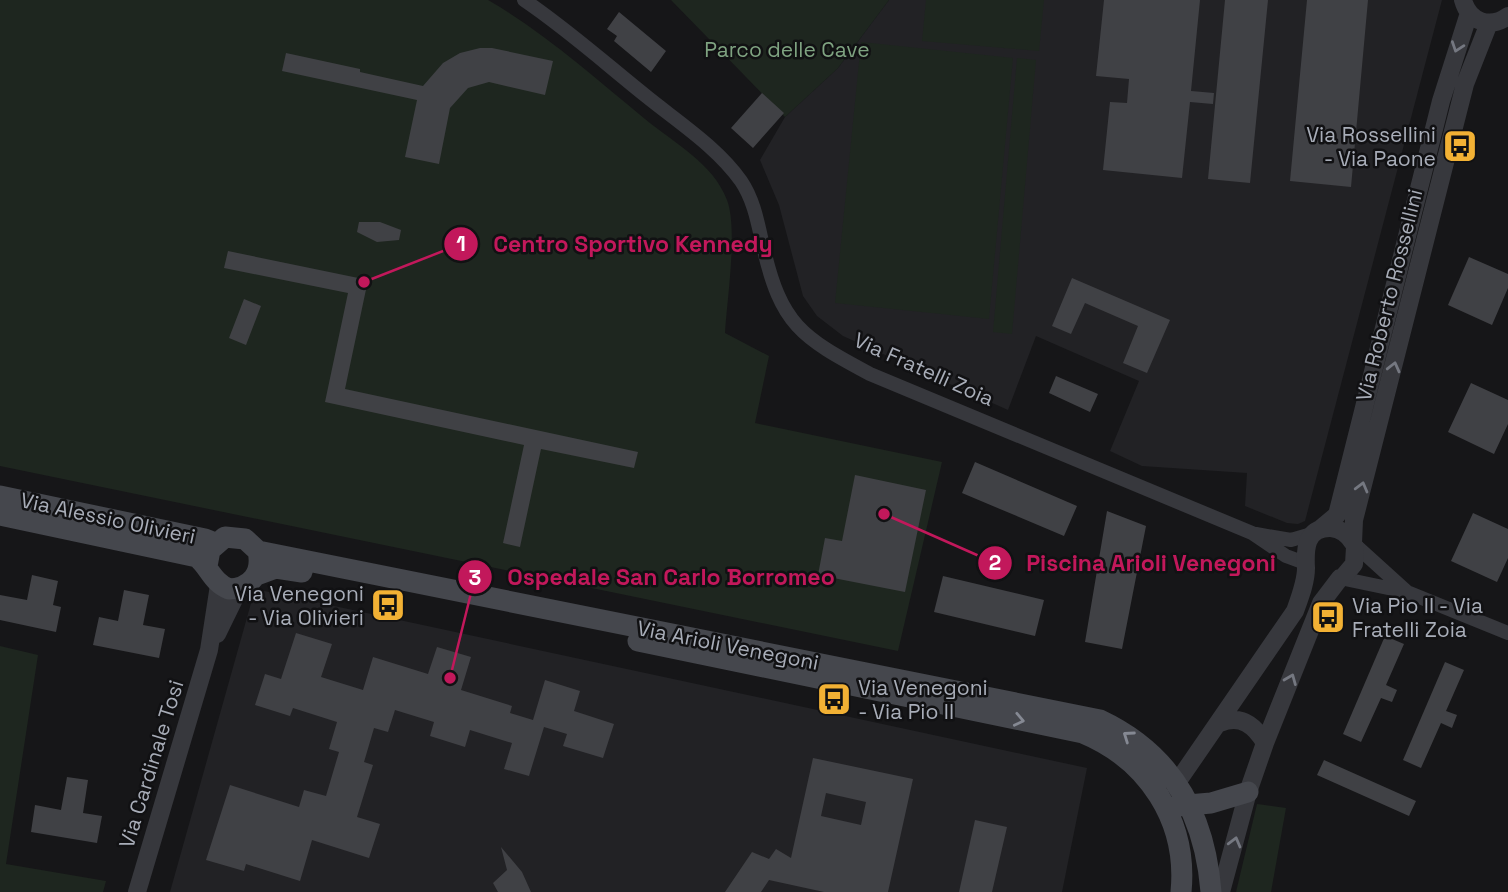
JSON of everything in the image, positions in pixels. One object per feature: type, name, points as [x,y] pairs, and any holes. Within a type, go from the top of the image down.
[{"type":"main road","name":"Via Alessio Olivieri","points":[[0,496],[215,543],[233,536],[250,541],[258,551]]},
{"type":"main road","name":"Via Alessio Olivieri","points":[[0,514],[197,557],[207,566],[213,580],[229,587]]},
{"type":"main road","name":"Via Alessio Olivieri","points":[[207,566],[215,543]]},
{"type":"main road","points":[[229,587],[257,575],[258,551]]},
{"type":"main road","name":"Via Arioli Venegoni","points":[[258,551],[1100,720],[1136,741],[1175,783],[1191,806],[1208,859],[1211,892]]},
{"type":"main road","name":"Via Arioli Venegoni","points":[[257,575],[276,568],[289,569],[1083,733],[1104,742],[1133,763],[1155,788],[1179,839],[1182,856],[1181,892]]},
{"type":"main road","points":[[1175,783],[1165,806],[1191,806],[1248,792]]},
{"type":"street","name":"Via Fratelli Zoia","points":[[524,0],[703,142],[743,183],[758,219],[772,288],[783,310],[818,344],[870,374],[1252,533],[1286,556],[1305,564],[1318,578],[1341,578],[1407,592],[1508,633]]},
{"type":"street","name":"Via Roberto Rossellini","points":[[1175,783],[1220,723],[1294,611],[1301,594],[1304,547],[1317,531],[1337,515],[1466,7],[1502,19],[1465,84],[1354,520],[1354,564],[1321,603],[1248,792],[1221,892]]},
{"type":"street","name":"Via Fratelli Zoia","points":[[1252,533],[1291,540],[1317,531],[1338,530],[1407,592]]},
{"type":"street","name":"Via Cardinale Tosi","points":[[137,892],[229,587]]},
{"type":"street","points":[[1220,723],[1239,719],[1250,723],[1265,743]]},
{"type":"shaded area","points":[[889,0],[1442,0],[1305,521],[1298,524],[1287,523],[1245,506],[1247,473],[1142,466],[1110,451],[1139,381],[1036,336],[1008,410],[843,336],[817,316],[803,296],[779,205],[760,160],[785,117],[838,68]]},
{"type":"shaded area","points":[[255,589],[1087,768],[1062,892],[170,892]]},
{"type":"green space","points":[[0,0],[488,0],[529,27],[703,164],[721,187],[727,200],[732,228],[725,333],[769,356],[755,423],[942,462],[898,651],[0,466]]},
{"type":"green space","name":"Parco delle Cave","points":[[671,0],[889,0],[838,68],[785,117]]},
{"type":"green space","points":[[926,0],[1044,0],[1039,51],[922,41]]},
{"type":"green space","points":[[861,42],[1013,58],[989,319],[835,303]]},
{"type":"green space","points":[[1017,58],[1036,60],[1012,334],[993,332]]},
{"type":"green space","points":[[0,646],[38,655],[6,864],[106,881],[103,892],[0,892]]},
{"type":"green space","points":[[1257,804],[1286,808],[1271,892],[1236,892]]},
{"type":"building","points":[[1104,0],[1200,0],[1191,91],[1214,93],[1213,104],[1190,102],[1182,178],[1103,170],[1110,102],[1127,103],[1129,79],[1096,76]]},
{"type":"building","points":[[1225,0],[1268,0],[1250,183],[1208,179]]},
{"type":"building","points":[[1307,0],[1368,0],[1351,187],[1290,181]]},
{"type":"building","points":[[619,12],[666,51],[651,72],[614,41],[617,36],[607,29]]},
{"type":"building","points":[[492,48],[553,61],[545,95],[489,82],[468,88],[450,108],[439,164],[405,157],[417,100],[282,71],[286,53],[423,86],[443,63],[460,53]]},
{"type":"building","points":[[762,93],[784,113],[753,148],[731,128]]},
{"type":"building","points":[[359,222],[380,222],[401,230],[399,240],[377,242],[357,232]]},
{"type":"building","points":[[228,251],[368,280],[345,389],[638,452],[634,468],[541,449],[520,547],[503,543],[524,445],[325,402],[348,293],[224,268]]},
{"type":"building","points":[[1469,257],[1508,274],[1508,288],[1492,325],[1448,305]]},
{"type":"building","points":[[1072,278],[1170,320],[1147,373],[1123,363],[1138,326],[1085,303],[1071,334],[1052,326]]},
{"type":"building","points":[[244,299],[261,306],[246,345],[229,338]]},
{"type":"building","points":[[1056,376],[1098,394],[1090,412],[1049,393]]},
{"type":"building","points":[[1471,383],[1508,400],[1508,424],[1494,454],[1448,432]]},
{"type":"building","points":[[975,462],[1077,506],[1064,536],[962,493]]},
{"type":"building","points":[[855,475],[926,490],[905,592],[818,575],[825,538],[842,541]]},
{"type":"building","points":[[1107,511],[1146,526],[1122,649],[1085,642]]},
{"type":"building","points":[[1473,513],[1508,529],[1508,558],[1497,582],[1451,561]]},
{"type":"building","points":[[32,575],[58,581],[53,605],[61,607],[56,632],[0,620],[0,595],[27,600]]},
{"type":"building","points":[[943,576],[1044,600],[1035,636],[934,612]]},
{"type":"building","points":[[124,590],[149,595],[143,625],[165,629],[159,658],[93,645],[99,617],[118,621]]},
{"type":"building","points":[[296,633],[332,644],[321,677],[363,690],[373,657],[428,674],[437,647],[471,657],[461,690],[512,706],[510,713],[533,720],[545,680],[580,691],[574,711],[614,724],[603,758],[563,746],[567,734],[544,727],[529,776],[504,769],[512,743],[470,730],[465,747],[430,736],[434,722],[395,710],[388,732],[374,728],[364,762],[373,765],[357,817],[380,824],[369,858],[312,840],[300,881],[246,864],[244,871],[206,860],[230,785],[299,807],[304,790],[326,796],[339,752],[329,749],[337,722],[293,708],[290,716],[255,705],[265,674],[281,679]]},
{"type":"building","points":[[1385,636],[1404,644],[1386,685],[1397,690],[1392,702],[1381,698],[1361,742],[1343,734]]},
{"type":"building","points":[[1445,662],[1464,670],[1446,711],[1457,715],[1452,728],[1441,723],[1421,768],[1403,760]]},
{"type":"building","points":[[813,758],[913,779],[888,892],[824,892],[769,880],[761,892],[725,892],[752,852],[769,859],[776,849],[791,858]],"holes":[[[826,793],[866,802],[861,825],[821,816]]]},
{"type":"building","points":[[1324,760],[1416,801],[1409,816],[1317,775]]},
{"type":"building","points":[[67,777],[88,780],[83,813],[102,816],[97,843],[31,832],[35,805],[61,810]]},
{"type":"building","points":[[975,820],[1007,827],[992,892],[959,892]]},
{"type":"building","points":[[501,847],[522,872],[531,892],[498,892],[493,883],[507,870]]},
{"type":"place","name":"Via Rossellini - Via Paone","points":[[1460,146]]},
{"type":"place","name":"Centro Sportivo Kennedy","points":[[364,282]]},
{"type":"place","name":"Piscina Arioli Venegoni","points":[[884,514]]},
{"type":"place","name":"Via Venegoni - Via Olivieri","points":[[388,605]]},
{"type":"place","name":"Via Pio II - Via Fratelli Zoia","points":[[1328,617]]},
{"type":"place","name":"Ospedale San Carlo Borromeo","points":[[450,678]]},
{"type":"place","name":"Via Venegoni - Via Pio II","points":[[834,699]]}]
